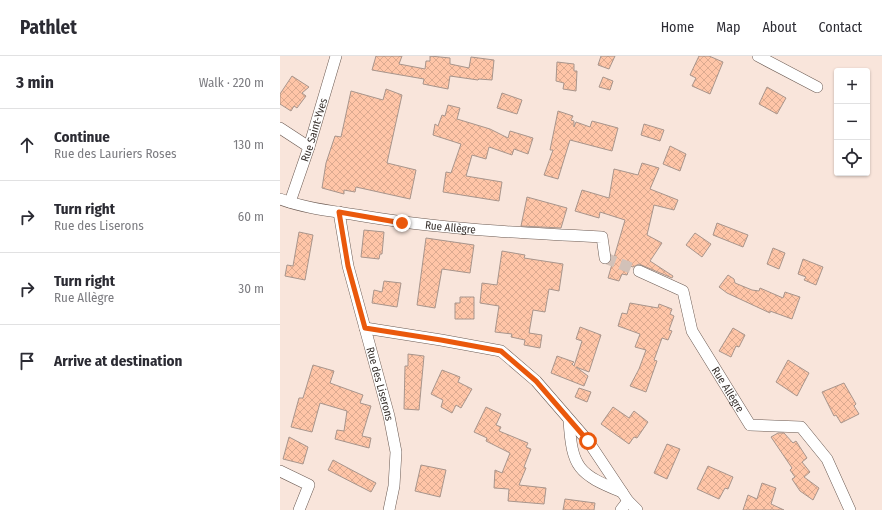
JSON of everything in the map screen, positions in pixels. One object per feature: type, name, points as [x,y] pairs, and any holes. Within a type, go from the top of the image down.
[{"type":"street","name":"Rue Saint-Yves","points":[[285,201],[309,147],[336,56]]},
{"type":"street","points":[[758,56],[817,87]]},
{"type":"street","points":[[280,128],[309,147]]},
{"type":"street","name":"Rue Allègre","points":[[285,201],[402,223],[477,231],[602,237],[605,258]]},
{"type":"street","name":"Rue des Liserons","points":[[339,212],[348,266],[389,416],[396,452],[394,486],[389,510]]},
{"type":"street","name":"Rue Allègre","points":[[639,271],[683,292],[692,331],[750,425],[801,427],[827,459],[850,510]]},
{"type":"street","points":[[365,328],[501,351],[536,381],[588,441],[624,501]]},
{"type":"street","points":[[569,420],[570,437],[575,462],[592,479],[637,510]]},
{"type":"street","points":[[280,471],[309,485],[299,510]]},
{"type":"building","points":[[376,56],[402,56],[399,64],[425,69],[426,61],[430,61],[430,56],[450,58],[450,64],[469,68],[471,57],[494,60],[492,80],[478,80],[450,76],[448,89],[423,84],[424,79],[372,70]]},
{"type":"building","points":[[601,56],[615,56],[609,69],[598,65]]},
{"type":"building","points":[[699,56],[709,56],[723,62],[710,94],[692,86],[696,78],[690,75]]},
{"type":"building","points":[[557,62],[574,64],[574,71],[577,71],[576,91],[563,89],[564,83],[556,81]]},
{"type":"building","points":[[292,76],[309,87],[302,93],[306,96],[297,108],[294,106],[291,111],[280,104],[280,94]]},
{"type":"building","points":[[603,77],[613,81],[610,90],[599,87]]},
{"type":"building","points":[[767,87],[786,98],[777,114],[759,104]]},
{"type":"building","points":[[386,89],[402,95],[387,163],[416,170],[410,199],[356,187],[355,192],[344,190],[344,194],[322,188],[326,163],[335,136],[341,137],[351,91],[383,100]]},
{"type":"building","points":[[502,93],[522,100],[517,114],[497,108]]},
{"type":"building","points":[[448,105],[460,108],[457,119],[490,129],[508,138],[510,131],[533,138],[528,154],[514,149],[512,155],[489,147],[486,159],[472,155],[466,176],[502,182],[499,201],[443,192],[446,172],[451,173],[461,144],[433,135],[435,124],[438,126],[442,115],[445,116]]},
{"type":"building","points":[[558,111],[573,116],[571,120],[574,121],[574,127],[576,122],[590,127],[592,121],[618,128],[612,151],[570,140],[558,179],[544,175],[553,150],[550,150]]},
{"type":"building","points":[[644,124],[664,130],[660,141],[641,135]]},
{"type":"building","points":[[670,146],[686,154],[680,171],[663,164]]},
{"type":"building","points":[[642,163],[659,168],[650,189],[678,200],[674,210],[654,205],[647,235],[662,243],[650,261],[673,276],[672,278],[639,264],[633,267],[630,266],[627,275],[622,274],[619,281],[608,278],[625,220],[600,212],[599,218],[575,211],[582,190],[609,198],[614,169],[638,175]]},
{"type":"building","points":[[527,197],[567,208],[561,228],[521,226]]},
{"type":"building","points":[[717,223],[748,235],[743,247],[713,235]]},
{"type":"building","points":[[364,230],[384,232],[382,254],[380,254],[379,259],[361,257]]},
{"type":"building","points":[[299,232],[313,235],[305,280],[285,276],[287,265],[293,266]]},
{"type":"building","points":[[695,233],[711,244],[702,257],[686,245]]},
{"type":"building","points":[[426,238],[474,245],[470,273],[442,269],[435,308],[417,305]]},
{"type":"building","points":[[773,248],[785,253],[779,269],[767,264]]},
{"type":"building","points":[[502,251],[525,255],[524,258],[563,264],[559,291],[549,289],[545,312],[533,310],[529,333],[542,335],[540,348],[524,345],[525,340],[511,337],[512,334],[495,332],[499,306],[480,303],[482,283],[497,285]]},
{"type":"building","points":[[803,259],[823,267],[816,285],[804,280],[806,277],[798,274]]},
{"type":"building","points":[[728,275],[734,279],[735,283],[752,290],[759,291],[760,288],[783,298],[785,292],[800,297],[792,319],[770,311],[770,313],[727,293],[719,287]]},
{"type":"building","points":[[384,281],[401,283],[397,307],[372,303],[374,290],[382,292]]},
{"type":"building","points":[[460,297],[474,297],[474,319],[455,319],[455,303],[460,303]]},
{"type":"building","points":[[630,303],[658,308],[659,304],[672,309],[670,314],[674,316],[669,330],[672,331],[668,340],[662,338],[654,360],[657,361],[646,392],[630,386],[639,369],[646,350],[635,347],[640,334],[618,326],[622,313],[627,314]]},
{"type":"building","points":[[580,327],[601,335],[589,372],[576,367],[588,376],[584,386],[551,373],[557,356],[574,362],[572,364],[574,366],[582,341],[576,339]]},
{"type":"building","points":[[733,328],[745,335],[739,347],[736,346],[731,357],[719,351]]},
{"type":"building","points":[[408,354],[424,356],[419,410],[404,409],[405,366],[408,366]]},
{"type":"building","points":[[788,360],[809,373],[797,396],[776,382]]},
{"type":"building","points":[[313,365],[334,371],[330,383],[363,395],[360,403],[371,406],[362,436],[371,438],[369,448],[335,439],[337,430],[344,431],[347,411],[320,403],[312,432],[291,427],[299,398],[303,398]]},
{"type":"building","points":[[442,370],[460,377],[458,382],[472,389],[461,408],[456,405],[452,413],[441,407],[443,400],[431,394]]},
{"type":"building","points":[[844,383],[856,404],[854,406],[859,414],[841,423],[836,415],[834,416],[822,392]]},
{"type":"building","points":[[579,388],[591,392],[587,402],[575,397]]},
{"type":"building","points":[[486,407],[501,414],[496,425],[501,427],[499,431],[528,443],[526,447],[531,449],[524,467],[526,468],[519,485],[546,488],[544,504],[508,501],[509,489],[494,488],[495,470],[502,473],[510,453],[486,441],[487,438],[474,432]]},
{"type":"building","points":[[613,407],[629,418],[634,411],[648,422],[637,438],[634,437],[629,444],[601,424]]},
{"type":"building","points":[[778,433],[784,433],[793,443],[796,441],[807,458],[802,462],[810,472],[804,477],[819,488],[813,500],[800,491],[792,479],[795,477],[790,470],[792,468],[771,437]]},
{"type":"building","points":[[289,437],[308,447],[303,464],[283,459]]},
{"type":"building","points":[[667,444],[680,449],[667,479],[654,473]]},
{"type":"building","points":[[333,460],[376,483],[371,492],[328,470]]},
{"type":"building","points":[[421,465],[446,470],[440,497],[415,491]]},
{"type":"building","points":[[708,466],[733,477],[728,489],[725,488],[719,499],[697,489]]},
{"type":"building","points":[[762,483],[776,488],[771,504],[784,510],[743,510],[748,495],[757,499]]},
{"type":"building","points":[[565,499],[595,503],[594,510],[563,510]]},
{"type":"tunnel","points":[[605,258],[639,271]]},
{"type":"route","points":[[402,223],[339,212],[348,266],[365,328],[501,351],[536,381],[588,441]]}]
